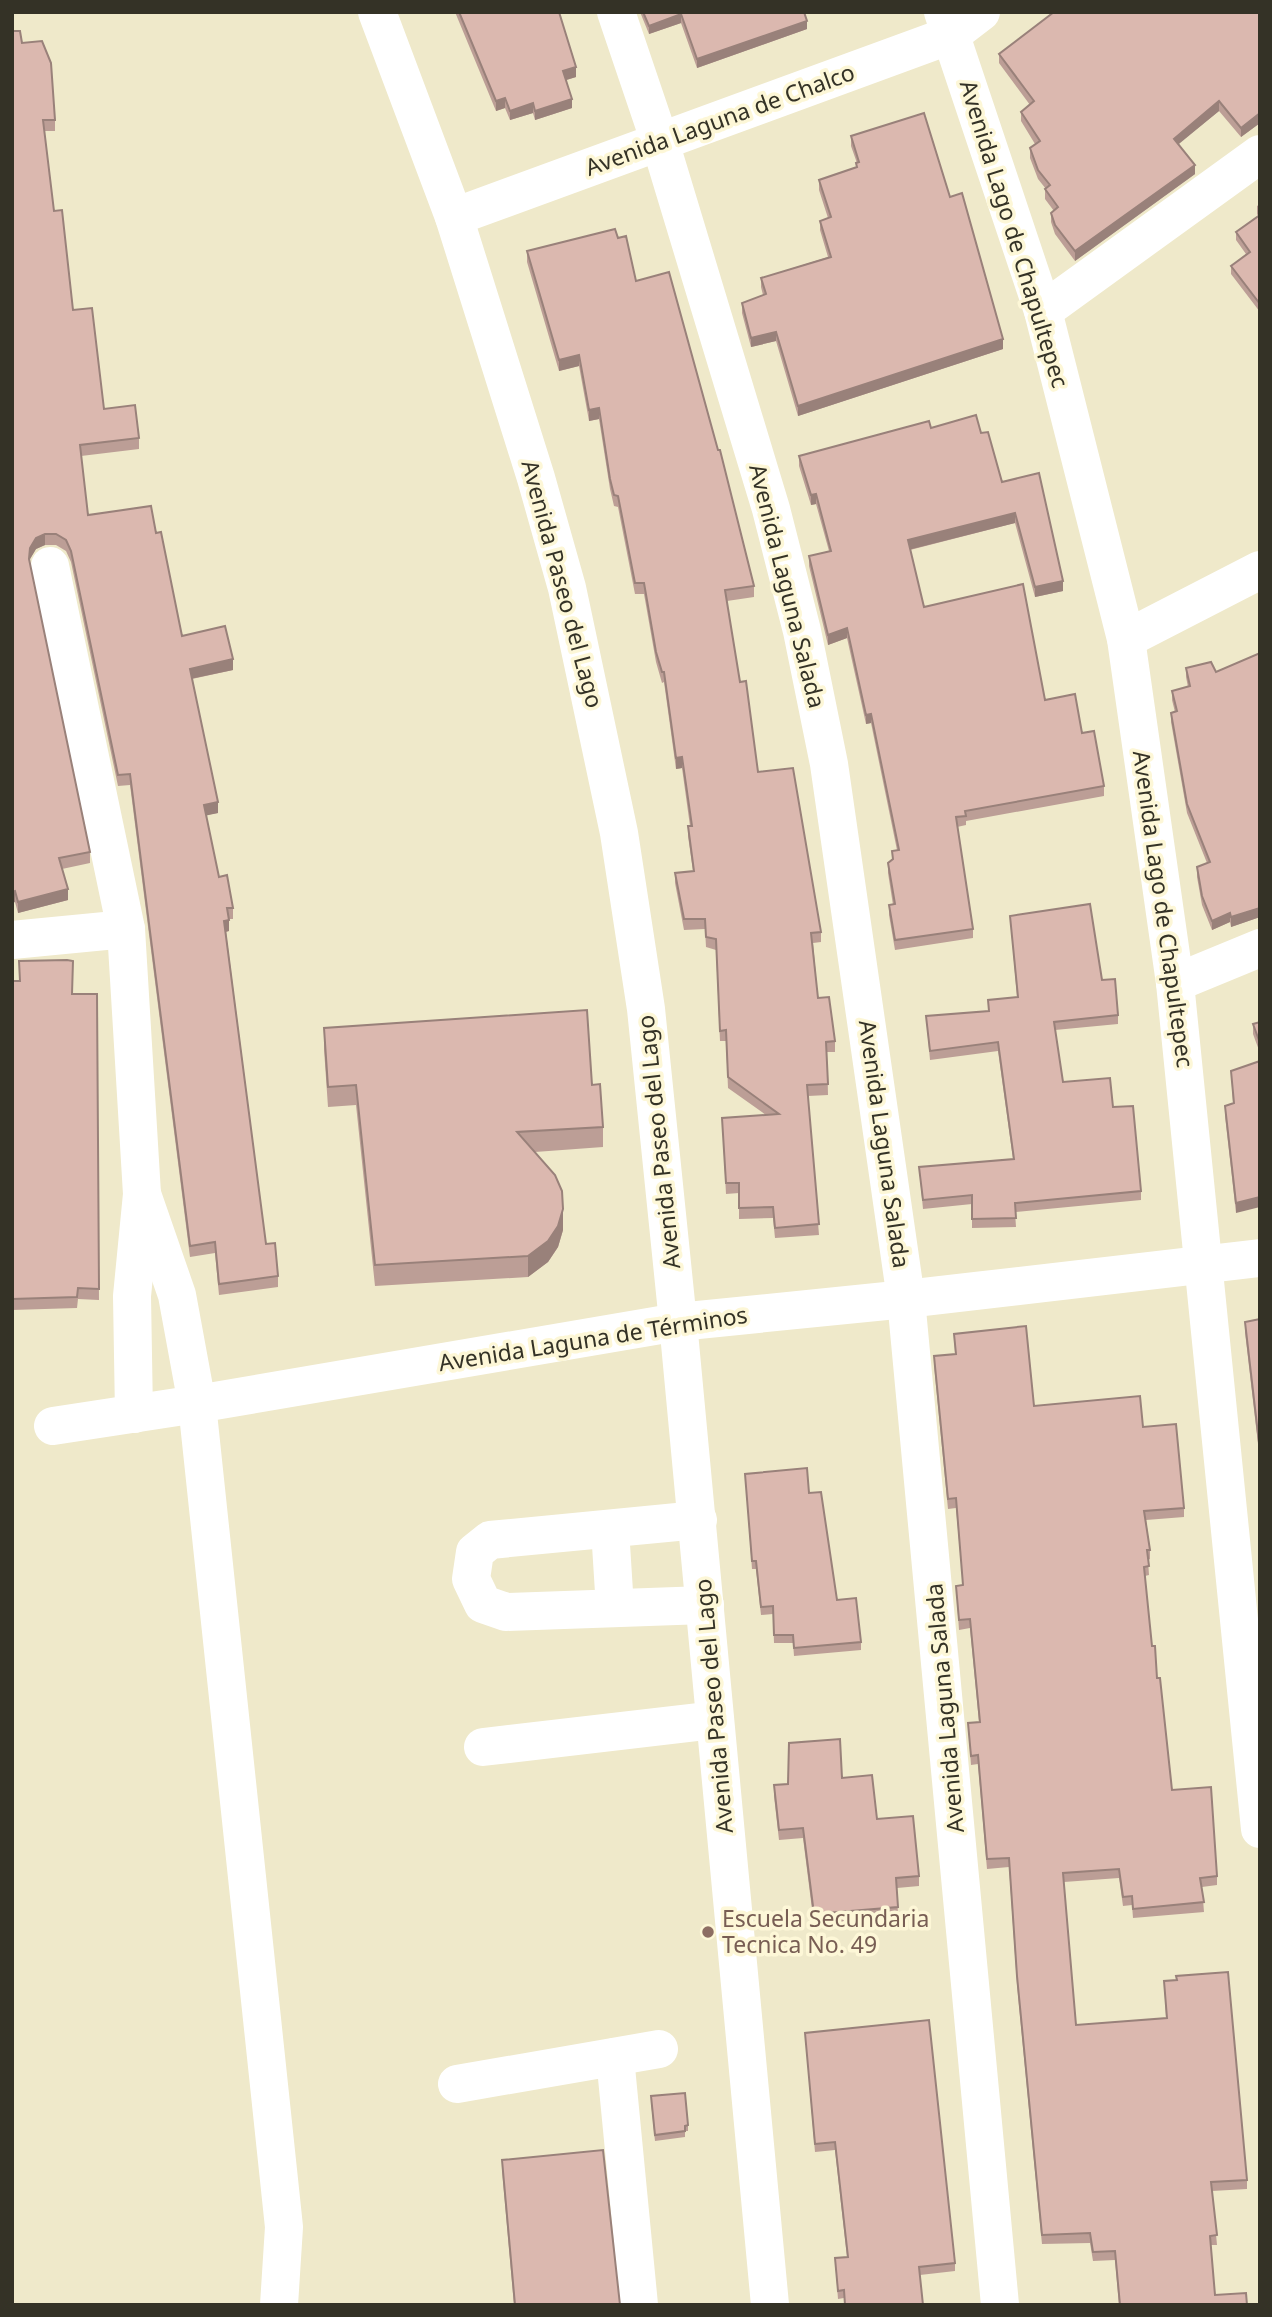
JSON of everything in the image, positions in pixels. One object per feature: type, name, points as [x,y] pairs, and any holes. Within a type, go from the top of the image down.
[{"type":"street","name":"Avenida Paseo del Lago","points":[[377,12],[454,217],[540,490],[567,588],[591,692],[619,834],[646,1009],[698,1520],[770,2305]]},
{"type":"street","name":"Avenida Laguna Salada","points":[[616,12],[660,142],[771,509],[802,631],[829,764],[906,1299],[1000,2305]]},
{"type":"street","name":"Avenida Laguna de Chalco","points":[[454,217],[660,142],[958,20]]},
{"type":"street","name":"Avenida Lago de Chapultepec","points":[[958,20],[1044,311],[1126,639],[1175,983],[1205,1265],[1246,1559],[1260,1829]]},
{"type":"street","points":[[1044,311],[1260,154]]},
{"type":"street","points":[[50,566],[126,929],[142,1194],[132,1296],[134,1414]]},
{"type":"street","points":[[1126,639],[1260,570]]},
{"type":"street","points":[[12,940],[126,929]]},
{"type":"street","points":[[1175,983],[1260,948]]},
{"type":"street","points":[[142,1194],[177,1294],[197,1404],[284,2227],[279,2305]]},
{"type":"street","name":"Avenida Laguna de Términos","points":[[53,1426],[678,1322],[1260,1258]]},
{"type":"street","points":[[698,1520],[490,1540],[475,1552],[471,1579],[483,1604],[506,1612],[705,1605]]},
{"type":"street","points":[[610,1529],[615,1608]]},
{"type":"street","points":[[483,1746],[715,1720]]},
{"type":"street","points":[[457,2084],[659,2049]]},
{"type":"street","points":[[615,2057],[639,2305]]},
{"type":"building","points":[[459,12],[559,12],[576,67],[563,71],[572,99],[535,111],[533,103],[510,111],[505,98],[496,101]]},
{"type":"building","points":[[643,12],[804,12],[807,21],[697,59],[681,14],[649,26]]},
{"type":"building","points":[[1054,12],[1260,12],[1260,113],[1241,128],[1219,101],[1174,139],[1195,165],[1075,251],[1055,225],[1051,213],[1058,207],[1045,189],[1050,185],[1038,170],[1030,148],[1040,141],[1021,112],[1034,101],[999,54]]},
{"type":"building","points":[[12,31],[20,31],[22,43],[42,41],[51,63],[55,120],[43,120],[54,211],[62,210],[73,310],[92,308],[104,409],[135,405],[139,438],[80,445],[88,515],[151,506],[156,533],[161,532],[182,636],[225,626],[233,659],[190,669],[218,802],[204,805],[219,877],[227,875],[233,908],[227,908],[229,920],[224,921],[266,1244],[275,1243],[278,1276],[219,1284],[215,1242],[190,1246],[130,774],[118,775],[71,551],[66,540],[56,534],[45,534],[36,538],[30,548],[29,559],[90,852],[59,858],[68,889],[18,902],[15,891],[12,892]]},
{"type":"building","points":[[924,113],[950,197],[962,193],[1003,339],[798,406],[776,332],[751,338],[742,303],[766,294],[761,278],[831,257],[820,221],[831,217],[819,180],[857,167],[856,163],[859,162],[851,136]]},
{"type":"building","points":[[1260,215],[1260,304],[1231,266],[1250,252],[1236,232]]},
{"type":"building","points":[[615,229],[618,238],[626,236],[636,281],[669,272],[720,450],[754,586],[725,590],[740,682],[746,681],[758,772],[793,768],[821,932],[811,933],[818,998],[829,997],[835,1041],[826,1042],[828,1084],[807,1085],[819,1224],[775,1228],[773,1207],[739,1208],[739,1183],[726,1183],[722,1118],[779,1114],[728,1077],[726,1030],[720,1031],[716,939],[706,937],[705,919],[684,919],[675,873],[694,871],[688,826],[692,826],[682,757],[676,758],[664,672],[656,652],[644,583],[635,583],[618,496],[614,495],[610,479],[599,408],[589,410],[579,355],[559,360],[527,251]]},
{"type":"building","points":[[976,415],[981,433],[988,432],[1002,482],[1039,473],[1063,581],[1035,587],[1015,513],[908,540],[924,607],[1023,584],[1045,700],[1075,694],[1082,733],[1094,731],[1104,786],[965,811],[966,816],[956,817],[973,929],[895,940],[889,905],[895,904],[888,863],[893,859],[892,851],[899,850],[871,714],[866,715],[847,628],[828,635],[809,556],[831,551],[816,494],[811,495],[799,456],[929,421],[931,428]]},
{"type":"building","points":[[1260,653],[1260,908],[1231,917],[1230,913],[1212,921],[1202,896],[1197,867],[1210,862],[1187,804],[1171,713],[1177,711],[1172,691],[1190,686],[1186,668],[1211,662],[1216,672]]},
{"type":"building","points":[[1090,904],[1102,980],[1115,979],[1118,1015],[1054,1022],[1063,1082],[1110,1078],[1113,1107],[1133,1106],[1141,1191],[1015,1203],[1016,1218],[972,1219],[972,1195],[923,1200],[919,1167],[1014,1159],[998,1042],[930,1051],[926,1016],[989,1011],[988,1000],[1018,997],[1010,916]]},
{"type":"building","points":[[19,961],[73,961],[72,994],[97,994],[99,1289],[78,1288],[77,1297],[12,1299],[12,981],[20,981]]},
{"type":"building","points":[[587,1010],[592,1085],[600,1084],[603,1127],[517,1132],[555,1175],[562,1191],[563,1209],[558,1226],[548,1241],[528,1256],[375,1265],[356,1085],[328,1087],[324,1028]]},
{"type":"building","points":[[1260,1022],[1260,1043],[1253,1024]]},
{"type":"building","points":[[1260,1061],[1260,1197],[1236,1203],[1225,1106],[1234,1103],[1231,1071]]},
{"type":"building","points":[[1260,1319],[1260,1451],[1245,1322]]},
{"type":"building","points":[[1026,1326],[1034,1406],[1140,1396],[1143,1427],[1176,1424],[1184,1508],[1144,1511],[1150,1550],[1147,1550],[1149,1566],[1144,1567],[1172,1790],[1211,1787],[1217,1876],[1200,1878],[1204,1902],[1133,1909],[1132,1896],[1123,1897],[1119,1869],[1063,1873],[1076,2025],[1167,2018],[1164,1981],[1177,1980],[1176,1976],[1228,1972],[1247,2180],[1211,2182],[1217,2235],[1210,2236],[1215,2295],[1246,2293],[1247,2305],[1120,2305],[1115,2251],[1093,2252],[1090,2233],[1042,2235],[1017,1976],[1009,1858],[987,1859],[978,1755],[971,1756],[968,1723],[980,1722],[970,1619],[959,1620],[956,1586],[963,1585],[956,1498],[948,1499],[934,1356],[956,1354],[954,1334]]},
{"type":"building","points":[[807,1468],[809,1493],[821,1492],[837,1600],[856,1598],[861,1642],[794,1648],[793,1635],[774,1635],[773,1606],[761,1607],[756,1561],[752,1561],[745,1474]]},
{"type":"building","points":[[840,1739],[842,1778],[872,1775],[877,1819],[913,1816],[919,1876],[896,1878],[898,1907],[814,1914],[803,1828],[779,1830],[774,1785],[788,1784],[789,1743]]},
{"type":"building","points":[[929,2020],[955,2263],[919,2267],[923,2305],[845,2305],[844,2290],[838,2291],[835,2258],[848,2257],[835,2142],[815,2144],[805,2033]]},
{"type":"building","points":[[685,2093],[688,2125],[685,2126],[685,2131],[655,2135],[651,2096]]},
{"type":"building","points":[[603,2150],[620,2305],[515,2305],[502,2160]]},
{"type":"place","name":"Escuela Secundaria Tecnica No. 49","points":[[708,1932]]}]
